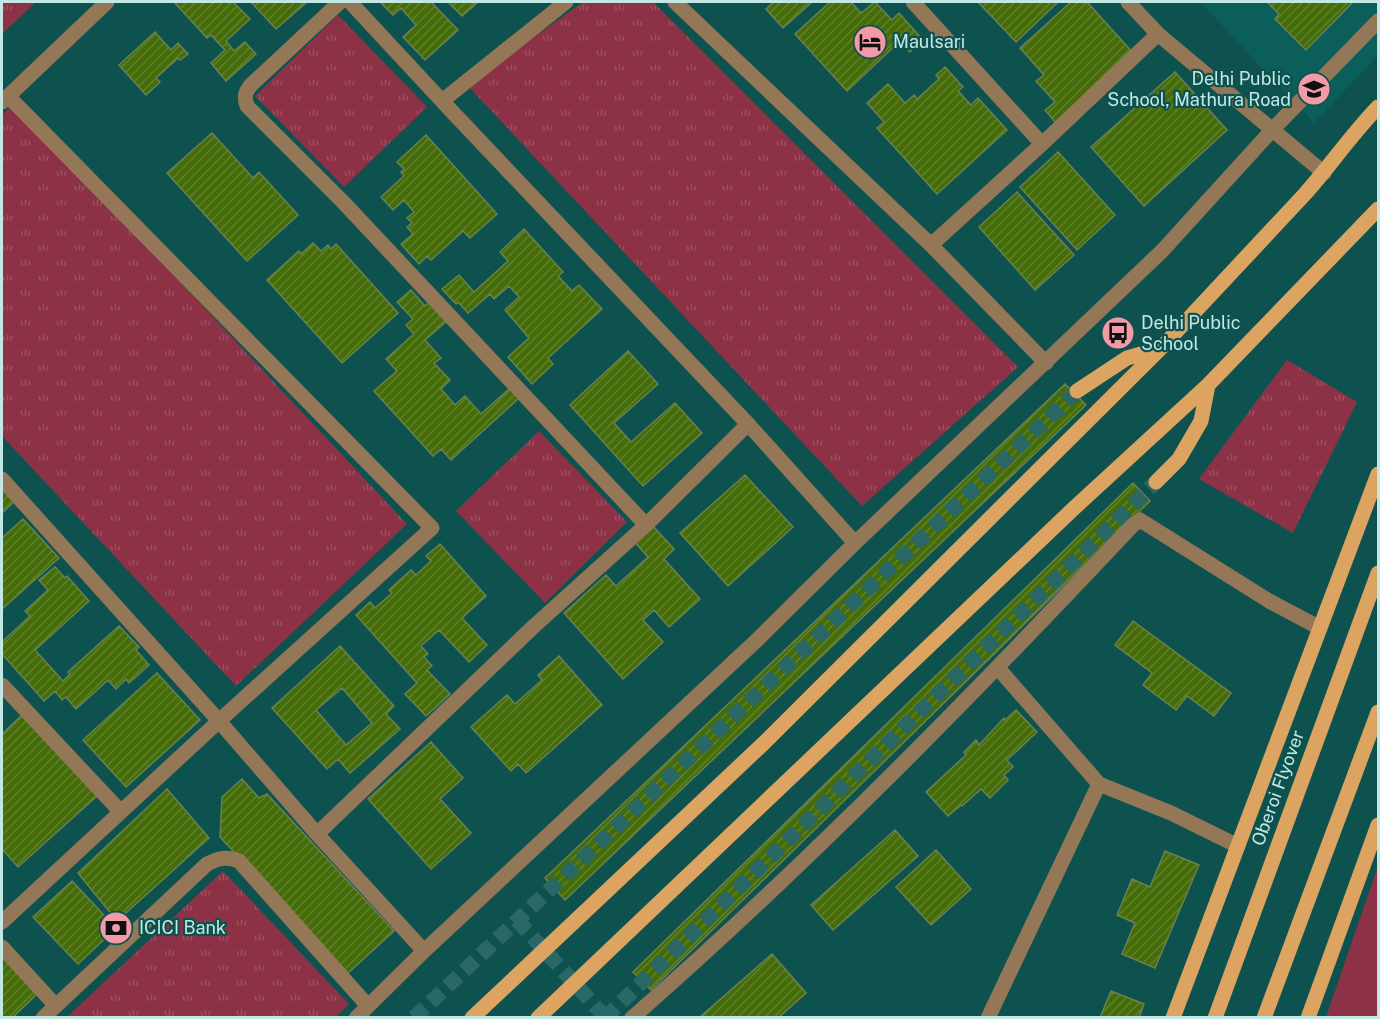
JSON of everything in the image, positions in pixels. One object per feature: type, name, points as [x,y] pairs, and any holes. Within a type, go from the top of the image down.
[{"type":"main road","points":[[472,1017],[764,743],[1161,348],[1324,173],[1355,131],[1378,107]]},
{"type":"main road","points":[[538,1017],[1072,510],[1208,385],[1378,209]]},
{"type":"main road","points":[[1077,391],[1127,358],[1161,348]]},
{"type":"main road","points":[[1156,482],[1179,459],[1201,421],[1208,385]]},
{"type":"main road","points":[[1173,1017],[1378,474]]},
{"type":"main road","name":"Oberoi Flyover","points":[[1215,1017],[1378,573]]},
{"type":"main road","points":[[1264,1017],[1378,712]]},
{"type":"main road","points":[[1308,1017],[1378,825]]},
{"type":"street","points":[[2,922],[432,528],[5,99],[107,2]]},
{"type":"street","points":[[340,2],[251,85],[246,91],[247,106],[344,203],[646,525]]},
{"type":"street","points":[[350,2],[748,424],[855,543]]},
{"type":"street","points":[[442,101],[566,2]]},
{"type":"street","points":[[675,2],[931,245],[1046,363]]},
{"type":"street","points":[[913,2],[1042,144]]},
{"type":"street","points":[[1128,2],[1158,34],[1324,173]]},
{"type":"street","points":[[356,1017],[749,647],[1162,251],[1273,129],[1378,21]]},
{"type":"street","points":[[931,245],[1158,34]]},
{"type":"street","points":[[317,834],[532,628],[646,525],[748,424]]},
{"type":"street","points":[[2,479],[424,951]]},
{"type":"street","points":[[632,1017],[718,942],[998,668],[1140,520],[1269,601],[1320,628]]},
{"type":"street","points":[[998,668],[1099,784],[1171,813],[1238,846]]},
{"type":"street","points":[[2,685],[121,812]]},
{"type":"street","points":[[988,1017],[1099,784]]},
{"type":"street","points":[[43,1017],[207,864],[219,858],[230,857],[238,861],[368,1006]]},
{"type":"street","points":[[2,947],[56,1006]]},
{"type":"shaded area","name":"Delhi Public School, Mathura Road","points":[[1200,2],[1378,2],[1378,55],[1314,123]]},
{"type":"green space","points":[[2,2],[36,2],[2,34]]},
{"type":"green space","points":[[583,2],[653,2],[1018,367],[862,506],[467,85]]},
{"type":"green space","points":[[338,15],[427,107],[344,187],[255,96]]},
{"type":"green space","points":[[13,104],[407,524],[236,686],[2,436],[2,115]]},
{"type":"green space","points":[[1287,360],[1357,402],[1293,533],[1199,479]]},
{"type":"green space","points":[[539,431],[627,522],[545,603],[456,511]]},
{"type":"green space","points":[[1378,866],[1378,1017],[1326,1017]]},
{"type":"green space","points":[[223,871],[349,1004],[335,1018],[67,1017]]},
{"type":"building","points":[[174,2],[233,2],[250,19],[226,41],[234,51],[245,42],[256,54],[226,81],[211,63],[225,50],[211,35],[207,38]]},
{"type":"building","points":[[251,2],[307,2],[276,29]]},
{"type":"building","points":[[380,2],[431,2],[458,30],[425,60],[403,37],[416,25],[401,8],[393,15]]},
{"type":"building","points":[[448,2],[478,2],[462,16]]},
{"type":"building","points":[[774,2],[812,2],[783,28],[766,9]]},
{"type":"building","points":[[830,2],[851,2],[861,13],[875,2],[892,20],[899,13],[923,40],[910,52],[900,41],[847,91],[795,34]]},
{"type":"building","points":[[978,2],[1058,2],[1016,42]]},
{"type":"building","points":[[1071,2],[1087,2],[1134,54],[1057,124],[1045,110],[1055,102],[1036,81],[1044,75],[1020,48]]},
{"type":"building","points":[[1267,2],[1353,2],[1306,50],[1275,19],[1279,14]]},
{"type":"building","points":[[155,32],[171,50],[178,43],[188,54],[180,60],[178,58],[156,78],[160,82],[146,95],[119,65]]},
{"type":"building","points":[[945,67],[963,87],[958,91],[971,105],[978,98],[1007,130],[937,194],[877,128],[884,122],[867,103],[888,84],[905,103],[914,95],[917,99],[939,79],[936,75]]},
{"type":"building","points":[[1175,72],[1227,130],[1144,206],[1091,147]]},
{"type":"building","points":[[212,133],[253,178],[259,172],[298,215],[247,261],[167,173]]},
{"type":"building","points":[[426,135],[497,214],[470,238],[463,231],[431,260],[427,256],[419,264],[401,244],[413,234],[407,227],[412,223],[407,218],[414,212],[404,200],[393,210],[381,197],[404,176],[401,172],[404,169],[397,162]]},
{"type":"building","points":[[1058,152],[1115,215],[1077,250],[1020,187]]},
{"type":"building","points":[[1017,192],[1074,255],[1035,290],[979,227]]},
{"type":"building","points":[[524,229],[563,272],[558,276],[572,291],[579,285],[602,309],[548,358],[553,364],[532,384],[508,357],[529,338],[505,310],[519,297],[509,286],[494,299],[490,294],[468,313],[442,289],[459,275],[474,292],[508,261],[500,252]]},
{"type":"building","points":[[313,243],[321,251],[328,245],[331,249],[336,244],[398,313],[342,363],[267,280],[299,251],[301,254]]},
{"type":"building","points":[[411,290],[425,306],[431,301],[448,320],[425,340],[441,358],[434,363],[450,380],[441,389],[455,405],[465,396],[481,414],[510,388],[519,398],[451,460],[441,449],[433,456],[374,391],[397,371],[386,359],[414,334],[406,325],[413,319],[397,302]]},
{"type":"building","points":[[628,351],[658,384],[614,423],[631,442],[675,403],[702,433],[643,486],[570,405]]},
{"type":"building","points":[[1065,384],[1086,405],[565,900],[545,878]]},
{"type":"building","points":[[745,475],[793,527],[728,586],[680,533]]},
{"type":"building","points":[[1133,483],[1150,501],[651,990],[633,972]]},
{"type":"building","points":[[2,489],[14,502],[2,513]]},
{"type":"building","points":[[23,519],[59,558],[2,609],[2,538]]},
{"type":"building","points":[[651,524],[674,549],[664,559],[700,599],[669,627],[654,610],[643,620],[663,642],[623,679],[564,613],[606,575],[616,586],[648,557],[633,540]]},
{"type":"building","points":[[440,544],[486,596],[462,618],[487,645],[469,662],[439,630],[421,646],[428,654],[424,657],[432,666],[427,670],[450,694],[426,716],[405,694],[417,683],[356,615],[370,602],[375,608],[392,593],[389,590],[411,570],[416,575],[431,561],[426,556]]},
{"type":"building","points":[[55,567],[65,578],[67,576],[89,601],[35,650],[63,681],[70,674],[68,672],[119,626],[139,647],[136,650],[149,665],[129,683],[126,679],[116,689],[108,680],[76,709],[66,697],[62,700],[55,691],[44,701],[2,654],[2,642],[30,616],[25,611],[48,590],[39,580]]},
{"type":"building","points":[[1133,621],[1231,693],[1214,716],[1187,696],[1176,710],[1143,685],[1152,673],[1115,645]]},
{"type":"building","points":[[340,646],[394,706],[386,714],[400,729],[350,773],[338,759],[327,769],[272,708]],"holes":[[[342,688],[372,723],[346,745],[316,710]]]},
{"type":"building","points":[[559,656],[602,705],[526,773],[518,764],[511,771],[471,727],[507,695],[515,704],[542,680],[538,675]]},
{"type":"building","points":[[157,673],[200,720],[126,787],[83,740]]},
{"type":"building","points":[[1016,710],[1037,732],[1007,760],[1013,767],[1004,775],[1008,780],[990,798],[981,789],[948,816],[926,792],[966,755],[964,752],[976,740],[979,745],[1004,718],[1005,720]]},
{"type":"building","points":[[23,714],[97,796],[18,867],[2,849],[2,734]]},
{"type":"building","points":[[431,742],[463,778],[440,799],[471,833],[431,869],[368,799]]},
{"type":"building","points":[[242,779],[259,798],[267,794],[394,931],[347,974],[220,837],[222,797]]},
{"type":"building","points":[[167,789],[209,838],[117,921],[78,873]]},
{"type":"building","points":[[895,830],[918,856],[833,930],[811,905]]},
{"type":"building","points":[[936,850],[971,889],[931,925],[896,887]]},
{"type":"building","points":[[1165,851],[1199,865],[1155,968],[1122,954],[1135,923],[1117,915],[1132,879],[1150,887]]},
{"type":"building","points":[[72,881],[116,928],[78,964],[33,917]]},
{"type":"building","points":[[2,952],[37,994],[12,1018],[2,1018]]},
{"type":"building","points":[[772,954],[806,993],[778,1018],[699,1018]]},
{"type":"building","points":[[1111,991],[1144,1004],[1139,1018],[1100,1018]]},
{"type":"tunnel","points":[[414,1018],[1077,391]]},
{"type":"tunnel","points":[[605,1018],[1156,482]]},
{"type":"tunnel","points":[[517,920],[605,1017]]},
{"type":"place","name":"Maulsari","points":[[870,42]]},
{"type":"place","name":"Delhi Public School, Mathura Road","points":[[1314,89]]},
{"type":"place","name":"Delhi Public School","points":[[1118,333]]},
{"type":"place","name":"ICICI Bank","points":[[116,928]]}]
